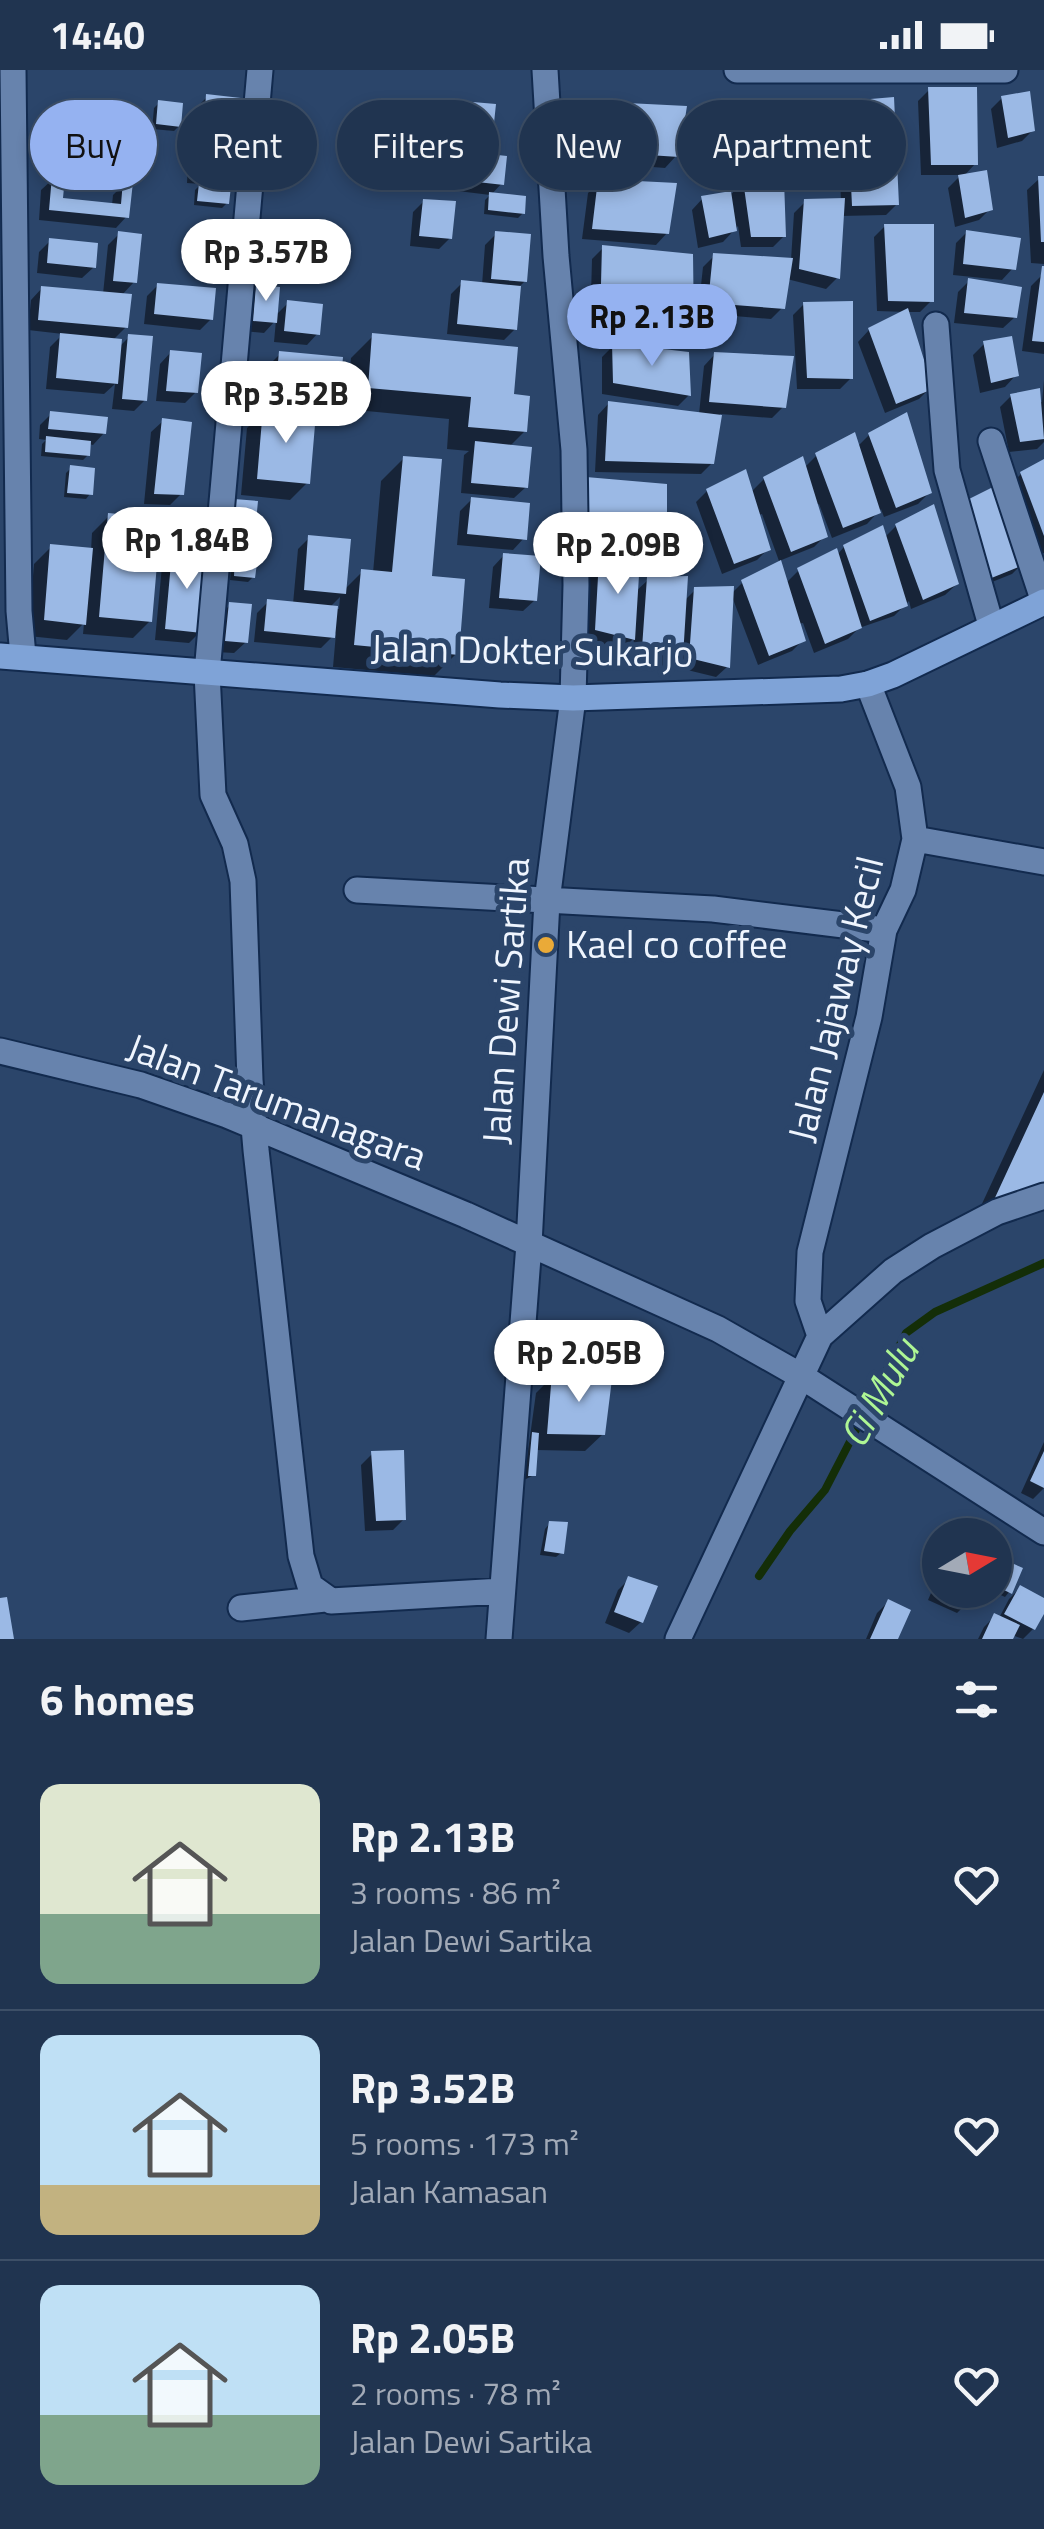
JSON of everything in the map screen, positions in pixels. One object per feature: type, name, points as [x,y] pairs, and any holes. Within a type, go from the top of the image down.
[{"type":"main road","name":"Jalan Dokter Sukarjo","points":[[12,656],[573,698],[841,689],[868,684],[1044,602]]},
{"type":"street","points":[[12,656],[19,612],[13,70]]},
{"type":"street","points":[[260,70],[207,673],[214,794],[235,844],[243,882],[254,1127],[301,1556],[310,1586],[325,1598]]},
{"type":"street","name":"Jalan Dewi Sartika","points":[[499,1639],[529,1244],[547,901],[573,698],[574,450],[556,256],[545,70]]},
{"type":"street","points":[[738,70],[1005,70]]},
{"type":"street","points":[[936,326],[948,470],[991,625]]},
{"type":"street","points":[[991,441],[1044,602]]},
{"type":"street","name":"Jalan Jajaway Kecil","points":[[820,1336],[808,1302],[810,1252],[869,1018],[884,930],[904,890],[915,839],[908,788],[868,684]]},
{"type":"street","points":[[915,839],[1044,862]]},
{"type":"street","points":[[357,890],[712,909],[884,930]]},
{"type":"street","name":"Jalan Tarumanagara","points":[[0,1051],[142,1086],[254,1127],[718,1329],[846,1404],[1044,1532]]},
{"type":"street","points":[[678,1639],[820,1336],[893,1271],[932,1246],[996,1212],[1044,1196]]},
{"type":"street","points":[[241,1608],[325,1598],[352,1601],[502,1591]]},
{"type":"building","points":[[928,87],[977,87],[978,165],[931,165]]},
{"type":"building","points":[[1030,91],[1035,131],[1008,138],[1001,96]]},
{"type":"building","points":[[206,94],[241,98],[241,100],[206,100]]},
{"type":"building","points":[[158,100],[177,102],[177,127],[157,124]]},
{"type":"building","points":[[657,104],[677,106],[677,157],[657,156]]},
{"type":"building","points":[[499,155],[507,156],[504,185],[499,184]]},
{"type":"building","points":[[987,170],[993,210],[965,218],[958,175]]},
{"type":"building","points":[[1038,176],[1044,176],[1044,242],[1041,242]]},
{"type":"building","points":[[657,182],[677,183],[669,234],[592,229],[597,190],[657,190]]},
{"type":"building","points":[[51,190],[64,190],[63,198],[121,204],[122,190],[132,190],[129,218],[49,210]]},
{"type":"building","points":[[198,190],[231,190],[229,204],[197,201]]},
{"type":"building","points":[[744,190],[784,190],[786,237],[751,237]]},
{"type":"building","points":[[851,190],[898,190],[899,205],[852,206]]},
{"type":"building","points":[[731,191],[737,231],[709,238],[701,196]]},
{"type":"building","points":[[489,192],[526,196],[525,214],[488,210]]},
{"type":"building","points":[[845,198],[840,279],[799,269],[804,199]]},
{"type":"building","points":[[423,199],[456,201],[452,239],[419,236]]},
{"type":"building","points":[[884,224],[934,224],[934,302],[888,301]]},
{"type":"building","points":[[966,230],[1021,238],[1016,270],[963,264]]},
{"type":"building","points":[[118,231],[142,234],[137,283],[113,281]]},
{"type":"building","points":[[495,231],[531,234],[527,282],[491,279]]},
{"type":"building","points":[[202,232],[229,234],[227,256],[200,253]]},
{"type":"building","points":[[49,238],[98,243],[96,268],[47,263]]},
{"type":"building","points":[[602,245],[693,254],[694,331],[600,322]]},
{"type":"building","points":[[713,253],[793,258],[785,309],[708,303]]},
{"type":"building","points":[[1044,266],[1044,342],[1032,341]]},
{"type":"building","points":[[968,278],[1022,287],[1017,318],[964,313]]},
{"type":"building","points":[[461,280],[521,286],[517,330],[457,324]]},
{"type":"building","points":[[157,283],[216,288],[213,320],[154,314]]},
{"type":"building","points":[[256,285],[280,287],[277,323],[253,321]]},
{"type":"building","points":[[41,286],[132,294],[128,328],[38,320]]},
{"type":"building","points":[[287,300],[323,304],[320,335],[284,331]]},
{"type":"building","points":[[853,301],[853,379],[807,378],[803,302]]},
{"type":"building","points":[[908,308],[933,389],[896,404],[868,328]]},
{"type":"building","points":[[60,333],[122,339],[118,384],[56,378]]},
{"type":"building","points":[[372,333],[518,347],[514,394],[530,396],[527,432],[468,427],[471,397],[368,388]]},
{"type":"building","points":[[128,334],[153,336],[147,401],[122,399]]},
{"type":"building","points":[[1012,336],[1019,376],[991,383],[983,341]]},
{"type":"building","points":[[612,343],[689,352],[691,396],[613,383]]},
{"type":"building","points":[[170,350],[202,353],[198,393],[166,391]]},
{"type":"building","points":[[279,351],[343,357],[339,401],[275,395]]},
{"type":"building","points":[[714,352],[794,356],[786,408],[709,402]]},
{"type":"building","points":[[1040,388],[1044,439],[1020,442],[1010,394]]},
{"type":"building","points":[[608,401],[722,415],[714,464],[605,461]]},
{"type":"building","points":[[263,408],[316,413],[310,484],[257,479]]},
{"type":"building","points":[[50,411],[108,417],[106,434],[48,429]]},
{"type":"building","points":[[907,412],[932,493],[896,508],[868,433]]},
{"type":"building","points":[[162,418],[192,422],[184,495],[154,494]]},
{"type":"building","points":[[855,432],[881,513],[843,528],[815,453]]},
{"type":"building","points":[[46,436],[91,441],[90,456],[45,452]]},
{"type":"building","points":[[475,441],[532,447],[528,488],[471,483]]},
{"type":"building","points":[[403,456],[442,459],[432,576],[465,579],[459,655],[354,645],[361,569],[392,572]]},
{"type":"building","points":[[803,456],[828,537],[791,552],[763,477]]},
{"type":"building","points":[[1044,459],[1044,536],[1020,472]]},
{"type":"building","points":[[70,465],[95,468],[93,495],[67,493]]},
{"type":"building","points":[[746,469],[771,550],[734,564],[706,489]]},
{"type":"building","points":[[586,477],[667,484],[667,539],[586,539]]},
{"type":"building","points":[[1001,483],[1026,564],[989,579],[961,503]]},
{"type":"building","points":[[471,497],[530,503],[527,540],[467,534]]},
{"type":"building","points":[[234,499],[258,501],[255,532],[232,530]]},
{"type":"building","points":[[934,504],[959,584],[923,600],[895,524]]},
{"type":"building","points":[[108,513],[161,518],[152,622],[99,617]]},
{"type":"building","points":[[883,525],[908,606],[870,621],[843,545]]},
{"type":"building","points":[[308,535],[351,539],[346,594],[304,590]]},
{"type":"building","points":[[50,544],[93,548],[86,625],[44,620]]},
{"type":"building","points":[[837,548],[862,628],[825,644],[797,568]]},
{"type":"building","points":[[172,552],[209,556],[202,633],[165,629]]},
{"type":"building","points":[[503,553],[541,556],[537,601],[499,598]]},
{"type":"building","points":[[235,554],[258,556],[255,578],[234,576]]},
{"type":"building","points":[[599,559],[640,559],[635,640],[595,630]]},
{"type":"building","points":[[781,560],[806,641],[769,656],[741,580]]},
{"type":"building","points":[[688,576],[683,657],[642,648],[647,577]]},
{"type":"building","points":[[734,586],[730,668],[689,658],[694,587]]},
{"type":"building","points":[[267,599],[338,606],[335,638],[264,631]]},
{"type":"building","points":[[229,602],[252,604],[248,643],[225,641]]},
{"type":"building","points":[[1044,1092],[1044,1182],[993,1202]]},
{"type":"building","points":[[552,1373],[612,1379],[605,1435],[547,1434]]},
{"type":"building","points":[[532,1432],[539,1433],[536,1476],[528,1476]]},
{"type":"building","points":[[404,1450],[406,1520],[376,1521],[371,1451]]},
{"type":"building","points":[[1044,1451],[1044,1488],[1030,1481]]},
{"type":"building","points":[[549,1521],[568,1522],[564,1554],[544,1551]]},
{"type":"building","points":[[1012,1563],[1023,1568],[1012,1594]]},
{"type":"building","points":[[628,1576],[658,1586],[643,1623],[614,1612]]},
{"type":"building","points":[[1020,1585],[1044,1598],[1044,1614],[1035,1630],[1004,1614],[1012,1608]]},
{"type":"building","points":[[7,1597],[14,1639],[0,1639],[0,1598]]},
{"type":"building","points":[[888,1599],[911,1610],[898,1639],[870,1639]]},
{"type":"building","points":[[994,1613],[1020,1625],[1013,1639],[982,1639]]},
{"type":"waterway","name":"Ci Mulu","points":[[759,1576],[825,1490],[906,1333],[935,1312],[1044,1263]]},
{"type":"place","name":"Kael co coffee","points":[[546,945]]}]
